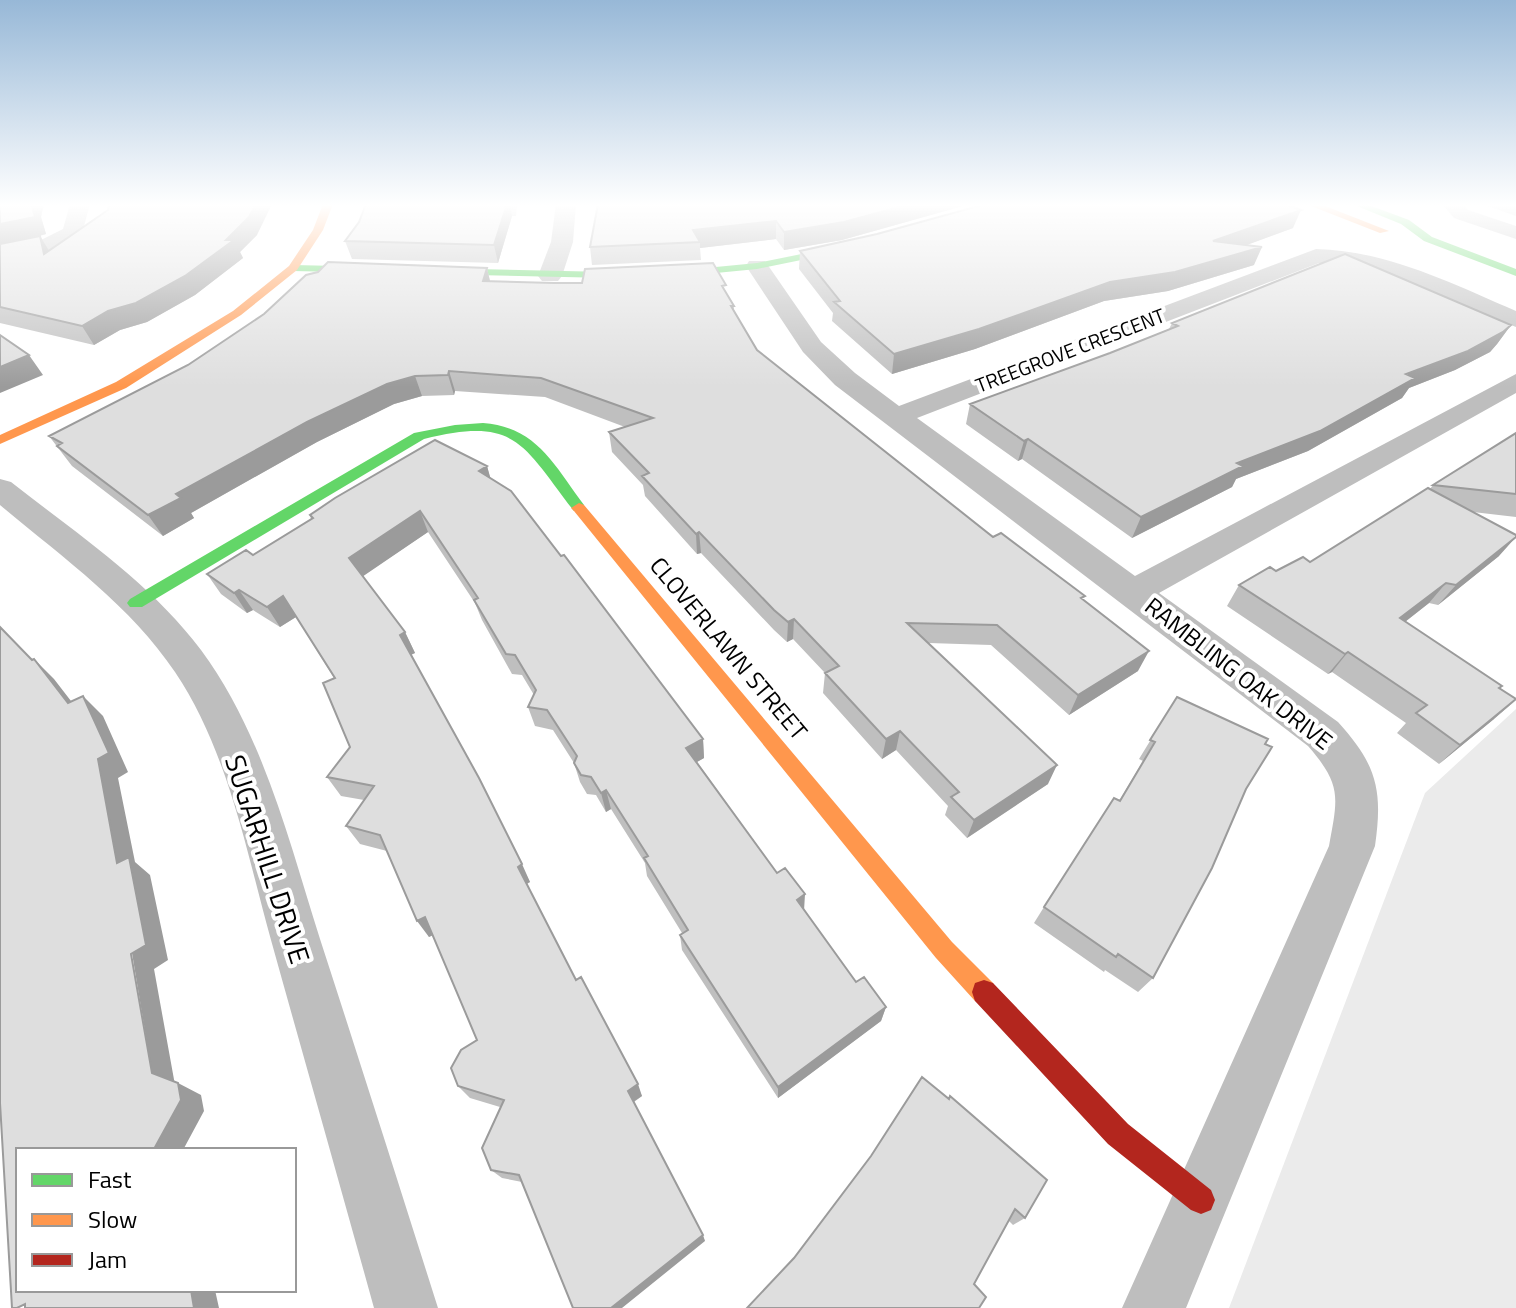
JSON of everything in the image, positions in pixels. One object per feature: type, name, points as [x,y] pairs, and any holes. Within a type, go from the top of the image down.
[{"type":"street","points":[[0,440],[69,411],[159,363],[237,313],[295,265]]},
{"type":"street","points":[[550,276],[554,265]]},
{"type":"street","points":[[293,268],[654,276],[761,265]]},
{"type":"street","name":"TREEGROVE CRESCENT","points":[[895,417],[1292,265]]},
{"type":"street","name":"TREEGROVE CRESCENT","points":[[1379,265],[1516,320]]},
{"type":"street","points":[[1495,265],[1516,273]]},
{"type":"street","name":"RAMBLING OAK DRIVE","points":[[757,266],[812,347],[845,379],[1323,734],[1348,761],[1361,796],[1352,846],[1154,1308]]},
{"type":"street","points":[[1133,592],[1516,382]]},
{"type":"street","name":"CLOVERLAWN STREET","points":[[136,603],[419,436],[440,429],[479,426],[519,435],[556,476],[944,950],[1118,1134],[1201,1200]]},
{"type":"street","name":"SUGARHILL DRIVE","points":[[0,489],[136,603],[188,661],[224,724],[249,783],[406,1308]]},
{"type":"shaded area","points":[[1516,709],[1516,1308],[1229,1308],[1425,793]]},
{"type":"building","points":[[0,265],[200,265],[136,303],[108,311],[82,326],[0,307]]},
{"type":"building","points":[[325,265],[487,268],[483,281],[582,283],[585,269],[714,265],[726,285],[722,286],[734,306],[731,306],[757,350],[993,537],[1001,533],[1085,596],[1081,598],[1149,651],[1078,695],[997,625],[907,623],[1057,765],[974,820],[951,797],[959,792],[900,731],[886,739],[825,673],[839,666],[794,619],[788,622],[774,610],[699,532],[696,534],[642,476],[649,473],[609,432],[653,418],[541,378],[449,371],[448,375],[415,376],[387,384],[307,422],[176,494],[181,498],[148,515],[57,446],[62,443],[49,436],[188,365],[264,314],[306,275],[318,272]]},
{"type":"building","points":[[811,265],[1199,265],[1110,282],[979,329],[894,354],[834,302],[840,301]]},
{"type":"building","points":[[1317,265],[1371,265],[1511,325],[1468,351],[1406,374],[1415,378],[1320,431],[1237,463],[1243,466],[1141,517],[1028,439],[1024,441],[970,404],[1178,326],[1172,323]]},
{"type":"building","points":[[0,335],[29,355],[0,367]]},
{"type":"building","points":[[1516,433],[1516,494],[1433,485]]},
{"type":"building","points":[[435,440],[487,466],[479,471],[511,491],[561,556],[564,555],[703,739],[686,748],[777,873],[785,868],[805,894],[797,900],[856,982],[864,977],[886,1007],[778,1087],[680,935],[688,930],[644,858],[648,856],[606,790],[601,793],[591,777],[581,775],[574,763],[577,756],[547,710],[528,707],[536,690],[515,655],[506,654],[474,600],[478,598],[420,511],[349,558],[405,632],[400,635],[479,778],[522,864],[518,867],[576,980],[581,977],[638,1084],[628,1091],[703,1235],[611,1308],[573,1308],[519,1175],[491,1170],[482,1148],[504,1100],[458,1086],[451,1068],[461,1050],[477,1040],[425,917],[417,921],[380,835],[346,826],[374,786],[327,777],[350,747],[323,683],[335,678],[283,596],[267,607],[239,590],[234,593],[207,574],[246,550],[253,555],[313,518],[310,515],[335,498]]},
{"type":"building","points":[[1428,488],[1516,535],[1456,585],[1446,583],[1400,618],[1502,686],[1499,688],[1516,699],[1460,745],[1416,713],[1427,705],[1239,585],[1270,567],[1276,571],[1303,557],[1310,562]]},
{"type":"building","points":[[0,627],[34,659],[68,703],[83,696],[109,753],[98,759],[117,863],[129,857],[146,945],[131,954],[152,1073],[178,1083],[181,1100],[155,1148],[16,1148],[16,1292],[191,1292],[194,1308],[25,1308],[25,1304],[12,1308],[0,1103]]},
{"type":"building","points":[[1177,697],[1268,739],[1265,744],[1272,747],[1246,789],[1212,868],[1153,978],[1118,954],[1116,957],[1044,907],[1114,798],[1120,801],[1155,742],[1150,740]]},
{"type":"building","points":[[922,1077],[949,1099],[950,1096],[1047,1180],[1025,1218],[1015,1209],[974,1284],[986,1297],[979,1308],[747,1308],[794,1258],[871,1156]]},
{"type":"traffic: fast","points":[[293,268],[654,276],[762,265]]},
{"type":"traffic: fast","points":[[1495,265],[1516,273]]},
{"type":"traffic: fast","points":[[136,603],[419,436],[430,433],[483,427],[508,430],[518,435],[540,457],[579,508]]},
{"type":"traffic: slow","points":[[0,440],[121,385],[237,313],[295,265]]},
{"type":"traffic: slow","points":[[579,508],[944,950],[984,992]]},
{"type":"traffic: jam","points":[[984,992],[1118,1134],[1201,1200]]}]
